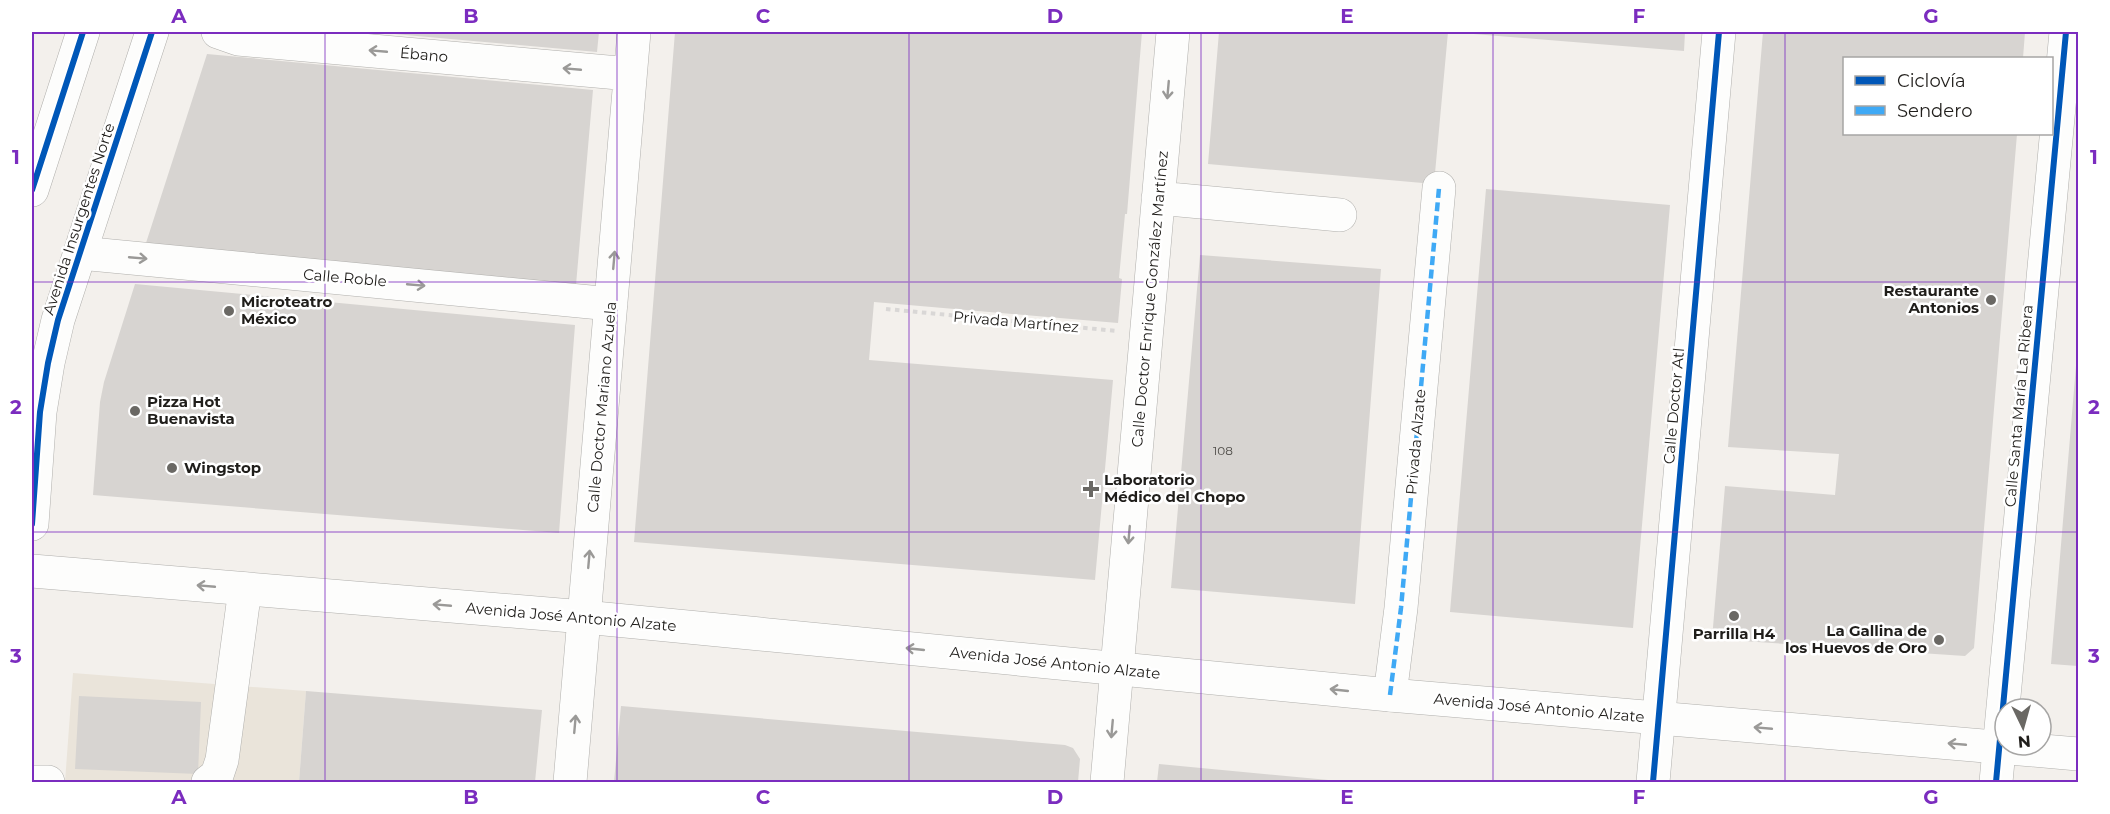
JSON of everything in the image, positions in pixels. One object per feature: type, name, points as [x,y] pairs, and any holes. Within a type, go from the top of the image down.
[{"type":"street","points":[[32,189],[83,32]]},
{"type":"street","name":"Avenida Insurgentes Norte","points":[[32,524],[40,412],[58,320],[152,32]]},
{"type":"street","name":"Ébano","points":[[218,32],[238,39],[630,74]]},
{"type":"street","name":"Calle Doctor Mariano Azuela","points":[[570,783],[634,32]]},
{"type":"street","name":"Calle Doctor Enrique González Martínez","points":[[1107,783],[1173,32]]},
{"type":"street","name":"Calle Doctor Atl","points":[[1653,783],[1719,32]]},
{"type":"street","name":"Calle Santa María La Ribera","points":[[2005,697],[2066,32]]},
{"type":"street","name":"Privada Alzate","points":[[1390,695],[1401,608],[1439,188]]},
{"type":"street","points":[[1158,198],[1340,215]]},
{"type":"street","name":"Calle Roble","points":[[80,253],[611,304]]},
{"type":"street","name":"Avenida José Antonio Alzate","points":[[32,571],[584,617],[1390,695],[1993,746]]},
{"type":"street","points":[[208,783],[217,775],[222,760],[245,589]]},
{"type":"street","name":"Avenida José Antonio Alzate","points":[[2053,752],[2079,754]]},
{"type":"street","name":"Calle Santa María La Ribera","points":[[1996,783],[1999,757]]},
{"type":"street","points":[[32,782],[48,783]]},
{"type":"shaded area","points":[[73,673],[306,691],[299,782],[65,782]]},
{"type":"building","points":[[383,32],[599,32],[597,52]]},
{"type":"building","points":[[675,32],[1142,32],[1127,214],[1125,214],[1119,278],[1122,279],[1118,323],[874,302],[869,360],[1113,380],[1095,580],[634,542]]},
{"type":"building","points":[[1219,32],[1448,32],[1434,184],[1208,164]]},
{"type":"building","points":[[1461,32],[1685,32],[1684,51]]},
{"type":"building","points":[[1763,32],[2025,32],[2023,57],[1843,57],[1843,135],[2017,135],[1974,648],[1965,656],[1712,639],[1725,486],[1835,495],[1839,454],[1728,447]]},
{"type":"building","points":[[207,54],[593,90],[576,285],[145,246]]},
{"type":"building","points":[[1486,189],[1670,205],[1633,628],[1450,612]]},
{"type":"building","points":[[1200,255],[1381,269],[1355,604],[1171,588]]},
{"type":"building","points":[[135,284],[575,325],[559,533],[93,495],[100,402],[104,382]]},
{"type":"building","points":[[2078,354],[2078,666],[2051,664]]},
{"type":"building","points":[[306,691],[542,710],[535,782],[299,782]]},
{"type":"building","points":[[79,696],[201,702],[198,774],[75,769]]},
{"type":"building","points":[[621,706],[1065,745],[1073,748],[1080,759],[1078,782],[614,782]]},
{"type":"building","points":[[1159,764],[1339,781],[1339,782],[1157,782]]},
{"type":"marked path","points":[[1390,695],[1401,608],[1439,188]]},
{"type":"cycle path","points":[[32,190],[83,32]]},
{"type":"cycle path","points":[[32,524],[40,412],[58,320],[152,32]]},
{"type":"cycle path","points":[[1653,782],[1719,32]]},
{"type":"cycle path","points":[[1996,782],[2066,32]]},
{"type":"place","name":"Restaurante Antonios","points":[[1991,300]]},
{"type":"place","name":"Microteatro México","points":[[229,311]]},
{"type":"place","name":"Pizza Hot Buenavista","points":[[135,411]]},
{"type":"place","name":"Wingstop","points":[[172,468]]},
{"type":"place","name":"Laboratorio Médico del Chopo","points":[[1091,489]]},
{"type":"place","name":"Parrilla H4","points":[[1734,616]]},
{"type":"place","name":"La Gallina de los Huevos de Oro","points":[[1939,640]]}]
